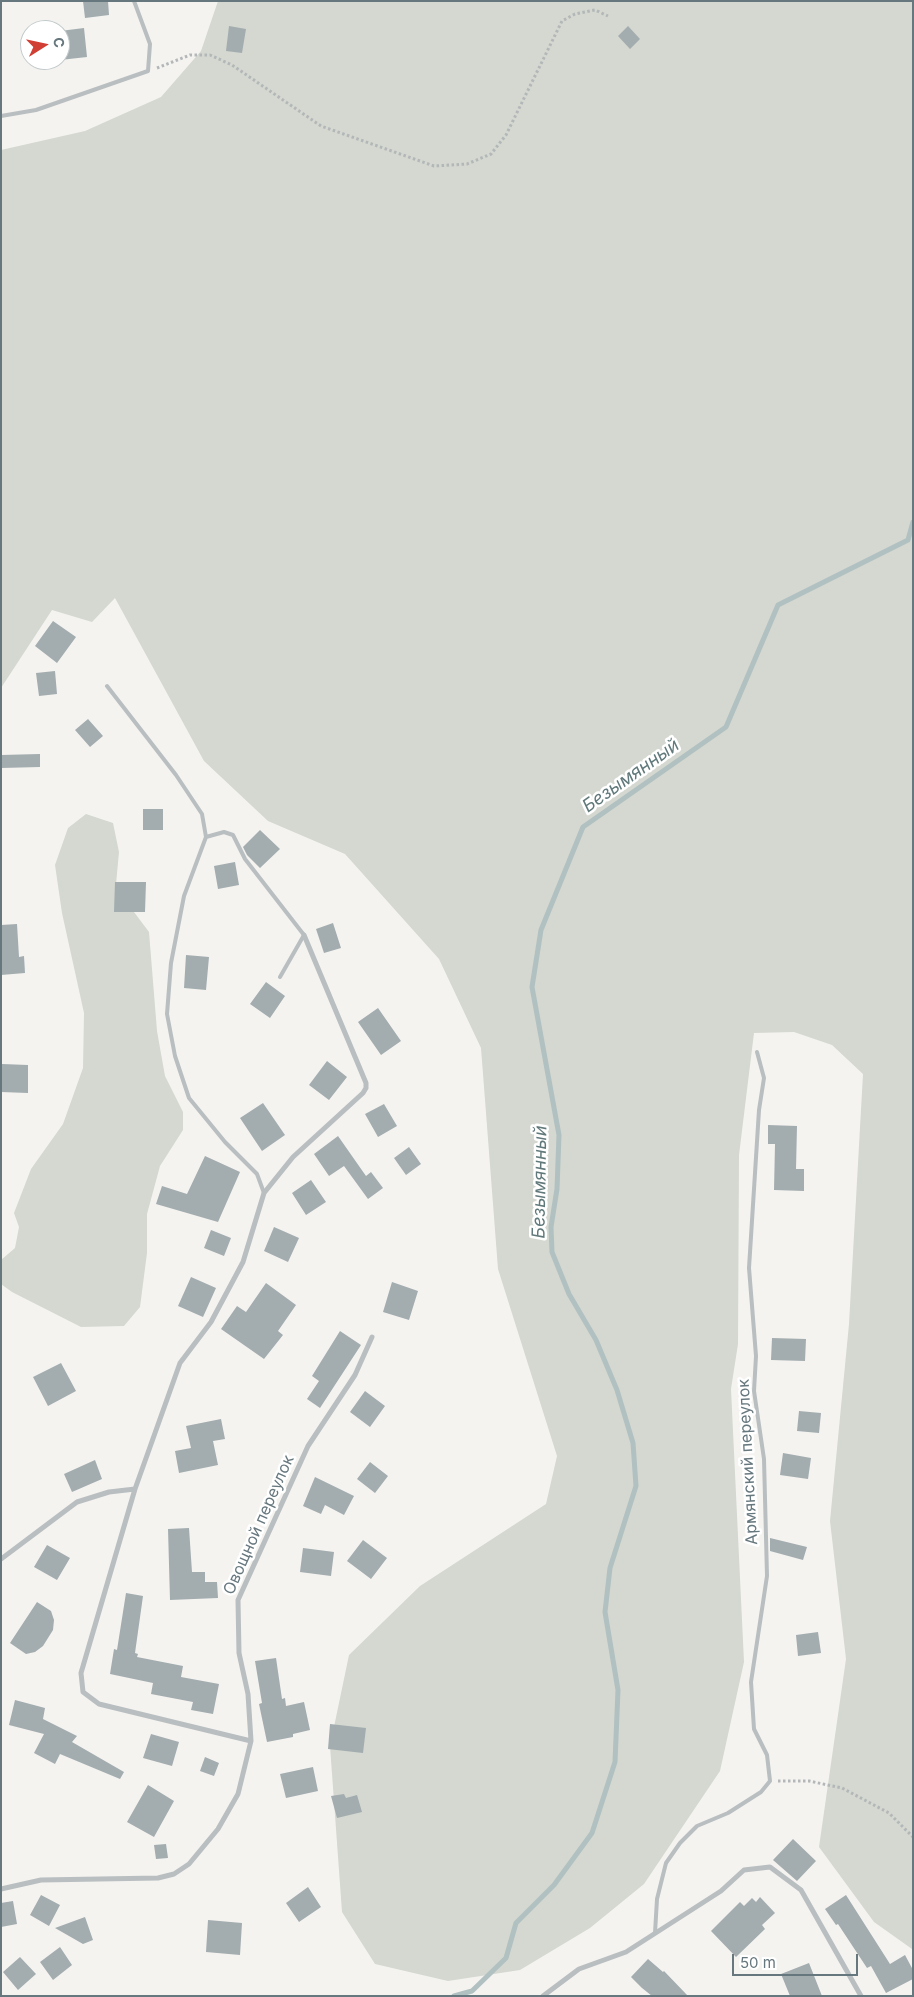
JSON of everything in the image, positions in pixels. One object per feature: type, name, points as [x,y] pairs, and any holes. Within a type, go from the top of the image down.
[{"type":"street","points":[[251,1741],[99,1704],[83,1692],[81,1673],[135,1489],[180,1363],[211,1322],[243,1262],[264,1193],[293,1157],[363,1093],[366,1088],[366,1082],[304,935]]},
{"type":"street","name":"Овощной переулок","points":[[1,1890],[41,1880],[158,1878],[174,1874],[189,1864],[218,1829],[238,1794],[251,1741],[248,1694],[239,1653],[238,1600],[308,1446],[354,1375],[372,1337]]},
{"type":"street","points":[[1,1558],[77,1502],[109,1492],[135,1489]]},
{"type":"street","points":[[543,1996],[579,1969],[626,1952],[721,1891],[744,1870],[770,1867],[802,1890],[861,1996]]},
{"type":"lane","points":[[1,116],[36,110],[148,71],[151,60],[150,44],[134,1]]},
{"type":"lane","points":[[107,686],[176,775],[202,814],[206,838],[184,896],[171,963],[167,1014],[175,1056],[189,1098],[225,1142],[257,1174],[264,1193]]},
{"type":"lane","points":[[206,838],[224,832],[233,836],[245,859],[304,935],[280,978]]},
{"type":"lane","name":"Армянский переулок","points":[[757,1052],[764,1078],[759,1110],[749,1268],[756,1356],[754,1391],[764,1459],[767,1576],[751,1682],[754,1729],[767,1755],[770,1781]]},
{"type":"lane","points":[[655,1933],[657,1899],[666,1863],[680,1843],[697,1826],[728,1813],[761,1792],[770,1781]]},
{"type":"path","points":[[148,71],[190,55],[210,55],[232,65],[321,126],[434,166],[467,164],[491,154],[506,136],[562,21],[575,14],[595,10],[608,16]]},
{"type":"path","points":[[770,1781],[809,1781],[842,1788],[889,1813],[913,1837]]},
{"type":"shaded area","points":[[218,1],[913,1],[912,1949],[874,1922],[819,1847],[846,1659],[830,1521],[849,1324],[863,1074],[832,1045],[794,1032],[754,1033],[739,1155],[738,1344],[731,1389],[744,1662],[720,1771],[644,1884],[590,1928],[520,1970],[448,1981],[375,1964],[342,1912],[330,1746],[349,1655],[420,1586],[546,1504],[557,1456],[498,1269],[481,1048],[439,959],[345,854],[268,821],[204,761],[115,598],[92,622],[52,610],[1,688],[1,150],[85,131],[161,97],[201,51]]},
{"type":"shaded area","points":[[86,814],[113,823],[119,852],[116,884],[149,932],[157,1031],[165,1076],[183,1112],[183,1130],[160,1166],[147,1214],[147,1253],[140,1307],[124,1326],[81,1327],[12,1292],[1,1284],[1,1260],[15,1248],[19,1227],[14,1213],[31,1169],[63,1124],[83,1068],[84,1013],[62,913],[55,865],[68,828]]},
{"type":"building","points":[[83,1],[108,1],[109,15],[85,18]]},
{"type":"building","points":[[229,26],[246,29],[242,53],[226,51]]},
{"type":"building","points":[[628,26],[640,39],[630,49],[618,36]]},
{"type":"building","points":[[84,28],[87,57],[70,59],[70,30]]},
{"type":"building","points":[[53,621],[76,637],[57,663],[35,646]]},
{"type":"building","points":[[55,671],[57,694],[39,696],[36,673]]},
{"type":"building","points":[[88,719],[103,736],[90,747],[75,730]]},
{"type":"building","points":[[40,754],[40,767],[1,768],[1,755]]},
{"type":"building","points":[[143,809],[163,809],[163,830],[143,830]]},
{"type":"building","points":[[260,830],[280,849],[260,868],[247,855],[243,847]]},
{"type":"building","points":[[235,862],[239,885],[218,889],[214,866]]},
{"type":"building","points":[[115,882],[146,882],[145,912],[114,912]]},
{"type":"building","points":[[333,923],[341,948],[324,953],[316,929]]},
{"type":"building","points":[[17,924],[19,957],[24,956],[25,973],[1,975],[1,925]]},
{"type":"building","points":[[186,955],[209,957],[206,990],[184,988]]},
{"type":"building","points":[[266,982],[285,996],[270,1018],[250,1004]]},
{"type":"building","points":[[378,1008],[401,1041],[381,1055],[358,1022]]},
{"type":"building","points":[[327,1061],[347,1077],[329,1100],[309,1085]]},
{"type":"building","points":[[2,1064],[28,1065],[28,1093],[1,1092]]},
{"type":"building","points":[[263,1103],[285,1135],[262,1151],[240,1118]]},
{"type":"building","points":[[384,1104],[397,1126],[378,1137],[365,1114]]},
{"type":"building","points":[[768,1125],[797,1126],[796,1169],[804,1169],[804,1191],[774,1190],[775,1144],[768,1144]]},
{"type":"building","points":[[338,1136],[366,1176],[371,1172],[383,1188],[368,1199],[344,1166],[329,1176],[314,1154]]},
{"type":"building","points":[[409,1147],[421,1164],[406,1175],[394,1158]]},
{"type":"building","points":[[205,1156],[240,1172],[218,1222],[156,1204],[162,1186],[187,1194]]},
{"type":"building","points":[[311,1180],[326,1202],[306,1215],[292,1193]]},
{"type":"building","points":[[274,1227],[299,1238],[288,1262],[264,1251]]},
{"type":"building","points":[[211,1230],[231,1238],[224,1256],[204,1248]]},
{"type":"building","points":[[191,1277],[216,1288],[203,1317],[178,1306]]},
{"type":"building","points":[[392,1282],[418,1291],[409,1320],[383,1312]]},
{"type":"building","points":[[266,1283],[296,1305],[278,1331],[283,1335],[264,1359],[221,1329],[237,1306],[246,1312]]},
{"type":"building","points":[[340,1331],[361,1345],[320,1408],[307,1399],[319,1381],[312,1376]]},
{"type":"building","points":[[772,1338],[806,1339],[805,1361],[771,1360]]},
{"type":"building","points":[[61,1363],[76,1391],[48,1406],[33,1377]]},
{"type":"building","points":[[365,1391],[385,1406],[370,1427],[350,1412]]},
{"type":"building","points":[[799,1411],[821,1413],[819,1433],[797,1431]]},
{"type":"building","points":[[221,1419],[225,1439],[213,1441],[218,1465],[179,1473],[175,1451],[191,1448],[186,1426]]},
{"type":"building","points":[[783,1453],[811,1458],[808,1479],[780,1475]]},
{"type":"building","points":[[95,1460],[102,1479],[72,1492],[64,1474]]},
{"type":"building","points":[[370,1462],[388,1476],[375,1493],[357,1479]]},
{"type":"building","points":[[315,1477],[354,1496],[344,1515],[325,1505],[321,1514],[303,1506]]},
{"type":"building","points":[[189,1528],[192,1572],[205,1572],[205,1582],[217,1582],[218,1598],[170,1600],[168,1529]]},
{"type":"building","points":[[770,1538],[807,1547],[803,1560],[770,1551]]},
{"type":"building","points":[[363,1540],[387,1558],[371,1579],[347,1561]]},
{"type":"building","points":[[47,1545],[70,1558],[57,1580],[34,1567]]},
{"type":"building","points":[[303,1548],[334,1552],[331,1576],[300,1572]]},
{"type":"building","points":[[126,1593],[143,1596],[135,1653],[138,1654],[137,1657],[183,1666],[181,1677],[219,1684],[213,1714],[191,1710],[193,1702],[151,1694],[153,1683],[110,1674],[114,1649],[117,1650]]},
{"type":"building","points":[[37,1602],[51,1611],[54,1620],[53,1630],[43,1646],[35,1652],[26,1654],[10,1643]]},
{"type":"building","points":[[818,1632],[821,1653],[798,1656],[796,1635]]},
{"type":"building","points":[[276,1658],[282,1699],[285,1698],[286,1706],[304,1702],[310,1730],[293,1734],[293,1737],[267,1742],[259,1704],[262,1703],[255,1661]]},
{"type":"building","points":[[15,1700],[45,1708],[43,1719],[77,1736],[72,1742],[124,1772],[120,1779],[60,1754],[55,1764],[34,1753],[44,1734],[9,1725]]},
{"type":"building","points":[[330,1724],[366,1728],[363,1753],[328,1749]]},
{"type":"building","points":[[151,1734],[179,1742],[172,1766],[143,1758]]},
{"type":"building","points":[[205,1757],[219,1763],[214,1776],[200,1771]]},
{"type":"building","points":[[313,1767],[318,1791],[286,1798],[280,1774]]},
{"type":"building","points":[[148,1785],[174,1801],[154,1837],[127,1822]]},
{"type":"building","points":[[344,1794],[346,1798],[357,1795],[362,1812],[337,1818],[331,1796]]},
{"type":"building","points":[[793,1839],[816,1861],[797,1881],[773,1860]]},
{"type":"building","points":[[166,1844],[168,1858],[156,1859],[154,1845]]},
{"type":"building","points":[[308,1887],[321,1907],[299,1922],[286,1903]]},
{"type":"building","points":[[41,1895],[60,1905],[49,1926],[30,1915]]},
{"type":"building","points":[[846,1895],[890,1964],[905,1955],[913,1970],[913,1979],[886,1993],[871,1966],[867,1968],[838,1924],[836,1925],[825,1909]]},
{"type":"building","points":[[760,1897],[775,1913],[762,1925],[765,1929],[736,1957],[711,1931],[740,1902],[744,1906],[752,1898],[756,1902]]},
{"type":"building","points":[[13,1901],[17,1924],[1,1927],[1,1903]]},
{"type":"building","points":[[85,1917],[93,1940],[83,1944],[55,1928]]},
{"type":"building","points":[[208,1920],[242,1923],[240,1955],[206,1952]]},
{"type":"building","points":[[60,1947],[72,1965],[53,1980],[40,1962]]},
{"type":"building","points":[[20,1957],[36,1974],[18,1990],[3,1972]]},
{"type":"building","points":[[648,1959],[664,1971],[688,1996],[652,1996],[642,1988],[631,1977]]},
{"type":"building","points":[[809,1963],[822,1996],[790,1996],[781,1974]]},
{"type":"waterway","name":"Безымянный","points":[[454,1996],[472,1991],[506,1958],[516,1923],[554,1885],[592,1833],[615,1762],[618,1690],[605,1612],[610,1568],[636,1486],[633,1443],[617,1390],[596,1340],[569,1294],[552,1252],[551,1227],[557,1189],[559,1135],[532,987],[541,930],[583,827],[726,727],[778,605],[908,540],[913,522]]}]
